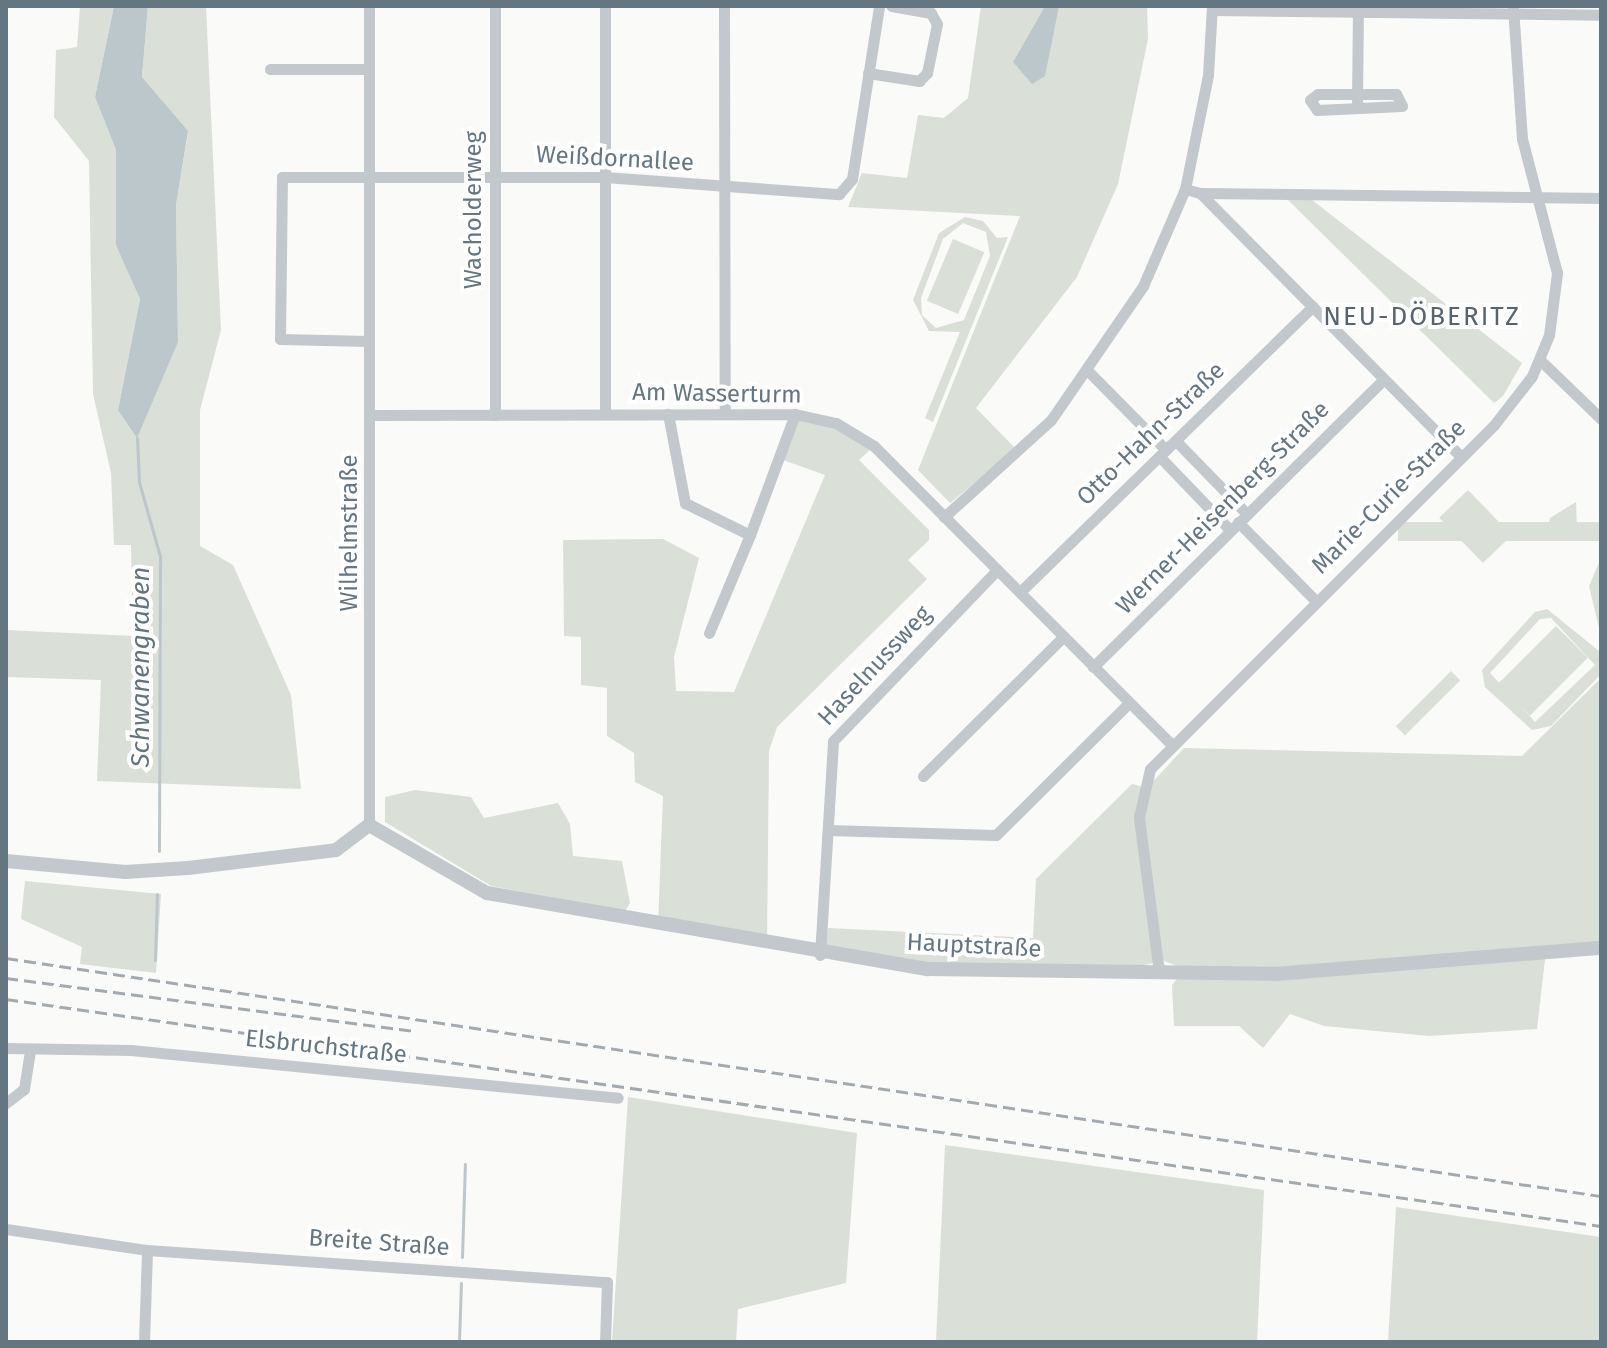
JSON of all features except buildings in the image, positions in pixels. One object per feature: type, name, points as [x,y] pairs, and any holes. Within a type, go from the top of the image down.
[{"type":"street","name":"Wilhelmstraße","points":[[369,6],[369,825]]},
{"type":"street","name":"Wacholderweg","points":[[495,6],[495,415]]},
{"type":"street","points":[[605,6],[605,414]]},
{"type":"street","points":[[724,6],[725,414]]},
{"type":"street","points":[[879,6],[868,73],[919,81],[927,73],[937,24],[931,13],[892,6]]},
{"type":"street","points":[[944,517],[1029,444],[1090,373],[1143,286],[1185,189],[1212,8],[1513,10],[1601,15]]},
{"type":"street","points":[[1357,109],[1358,9]]},
{"type":"street","name":"Marie-Curie-Straße","points":[[1159,972],[1139,800],[1171,744],[1461,457],[1521,394],[1540,360],[1556,307],[1557,273],[1514,77],[1513,10]]},
{"type":"street","points":[[270,69],[369,69]]},
{"type":"street","name":"Weißdornallee","points":[[369,341],[280,339],[282,177],[605,177],[829,195],[852,179],[868,73]]},
{"type":"street","points":[[1357,94],[1402,100],[1399,109],[1317,110],[1310,100],[1357,94]]},
{"type":"street","points":[[1185,189],[1200,193],[1601,198]]},
{"type":"street","points":[[1200,193],[1461,457]]},
{"type":"street","name":"Otto-Hahn-Straße","points":[[1020,592],[1313,306]]},
{"type":"street","points":[[1540,360],[1601,419]]},
{"type":"street","points":[[1090,373],[1316,601]]},
{"type":"street","name":"Werner-Heisenberg-Straße","points":[[1093,667],[1383,380]]},
{"type":"street","points":[[668,414],[685,503],[750,535]]},
{"type":"street","points":[[709,633],[795,414]]},
{"type":"street","name":"Am Wasserturm","points":[[371,415],[795,414],[853,430],[1171,744]]},
{"type":"street","points":[[1167,449],[1239,522]]},
{"type":"street","name":"Haselnussweg","points":[[820,955],[836,735],[997,570]]},
{"type":"street","points":[[923,776],[1063,637]]},
{"type":"street","points":[[828,830],[996,835],[1128,704]]},
{"type":"street","points":[[6,861],[145,872],[336,850],[369,825]]},
{"type":"street","name":"Hauptstraße","points":[[369,825],[487,893],[820,955],[929,969],[1346,971],[1601,948]]},
{"type":"street","name":"Elsbruchstraße","points":[[6,1048],[30,1051],[131,1050],[618,1098]]},
{"type":"street","points":[[11,1100],[28,1081],[30,1051]]},
{"type":"street","name":"Breite Straße","points":[[6,1229],[147,1250],[607,1282],[605,1342]]},
{"type":"street","points":[[144,1342],[147,1250]]},
{"type":"shaded area","points":[[80,6],[114,6],[95,97],[116,150],[117,245],[140,299],[118,410],[178,342],[176,205],[188,132],[142,77],[148,6],[206,6],[221,330],[200,410],[200,546],[233,565],[291,695],[301,789],[97,781],[101,680],[6,677],[6,630],[133,636],[131,545],[114,545],[111,473],[93,394],[89,161],[54,117],[56,50],[77,47]]},
{"type":"shaded area","points":[[114,6],[148,6],[142,77],[188,131],[176,205],[178,342],[137,438],[118,410],[140,299],[116,245],[116,150],[95,97]]},
{"type":"shaded area","points":[[981,6],[1045,6],[1013,62],[1059,6],[1147,6],[1148,39],[1118,184],[1077,277],[976,408],[1016,449],[950,503],[918,470],[1020,216],[848,207],[862,173],[907,178],[918,115],[944,118],[968,98]]},
{"type":"shaded area","points":[[1045,6],[1059,6],[1045,76],[1032,84],[1013,62]]},
{"type":"shaded area","points":[[1288,200],[1312,200],[1522,363],[1503,396],[1494,403]]},
{"type":"shaded area","points":[[965,217],[983,221],[997,238],[1008,237],[933,422],[925,418],[960,332],[929,331],[913,300],[939,233]],"holes":[[[963,223],[986,232],[990,256],[964,320],[936,328],[922,315],[921,298],[943,239]]]},
{"type":"shaded area","points":[[953,239],[984,252],[958,314],[927,301]]},
{"type":"shaded area","points":[[795,414],[836,423],[874,446],[859,460],[929,530],[929,540],[908,560],[927,579],[777,727],[769,751],[767,944],[658,924],[663,796],[635,782],[634,753],[607,736],[607,688],[581,685],[581,637],[564,636],[563,540],[663,539],[699,558],[674,657],[676,691],[734,692],[825,475],[783,460]]},
{"type":"shaded area","points":[[1468,490],[1512,535],[1483,563],[1439,518]]},
{"type":"shaded area","points":[[1576,502],[1577,531],[1563,537],[1547,532],[1550,518]]},
{"type":"shaded area","points":[[1398,522],[1601,522],[1601,541],[1398,541]]},
{"type":"shaded area","points":[[1601,558],[1601,636],[1589,586]]},
{"type":"shaded area","points":[[1547,609],[1599,651],[1601,674],[1551,726],[1532,730],[1485,687],[1482,670],[1535,612]],"holes":[[[1551,618],[1595,665],[1535,722],[1490,673],[1540,619]]]},
{"type":"shaded area","points":[[1556,626],[1588,658],[1530,716],[1498,684]]},
{"type":"shaded area","points":[[1451,671],[1460,680],[1405,735],[1396,726]]},
{"type":"shaded area","points":[[1601,678],[1601,943],[1546,951],[1537,1029],[1429,1036],[1324,1026],[1290,1014],[1263,1048],[1239,1026],[1174,1026],[1172,985],[1185,969],[1164,961],[1129,968],[926,964],[825,948],[828,928],[1033,938],[1036,879],[1132,784],[1147,788],[1184,748],[1522,756]]},
{"type":"shaded area","points":[[415,790],[471,797],[484,818],[558,803],[570,824],[573,856],[622,861],[630,903],[625,911],[491,886],[385,822],[385,797]]},
{"type":"shaded area","points":[[25,881],[161,894],[156,973],[80,964],[82,947],[21,919]]},
{"type":"shaded area","points":[[628,1097],[857,1133],[846,1283],[738,1309],[736,1342],[612,1342]]},
{"type":"shaded area","points":[[945,1145],[1264,1190],[1257,1342],[936,1342]]},
{"type":"shaded area","points":[[1396,1207],[1601,1237],[1601,1342],[1388,1342]]},
{"type":"waterway","name":"Schwanengraben","points":[[137,438],[139,482],[160,556],[159,851]]},
{"type":"waterway","name":"Schwanengraben","points":[[155,960],[157,894]]},
{"type":"waterway","points":[[462,1257],[465,1164]]},
{"type":"waterway","points":[[459,1342],[461,1283]]},
{"type":"railway","points":[[6,958],[1601,1196]]},
{"type":"railway","points":[[6,978],[415,1031]]},
{"type":"railway","points":[[6,999],[1601,1226]]},
{"type":"district","name":"NEU-DÖBERITZ","points":[[1422,317]]}]
